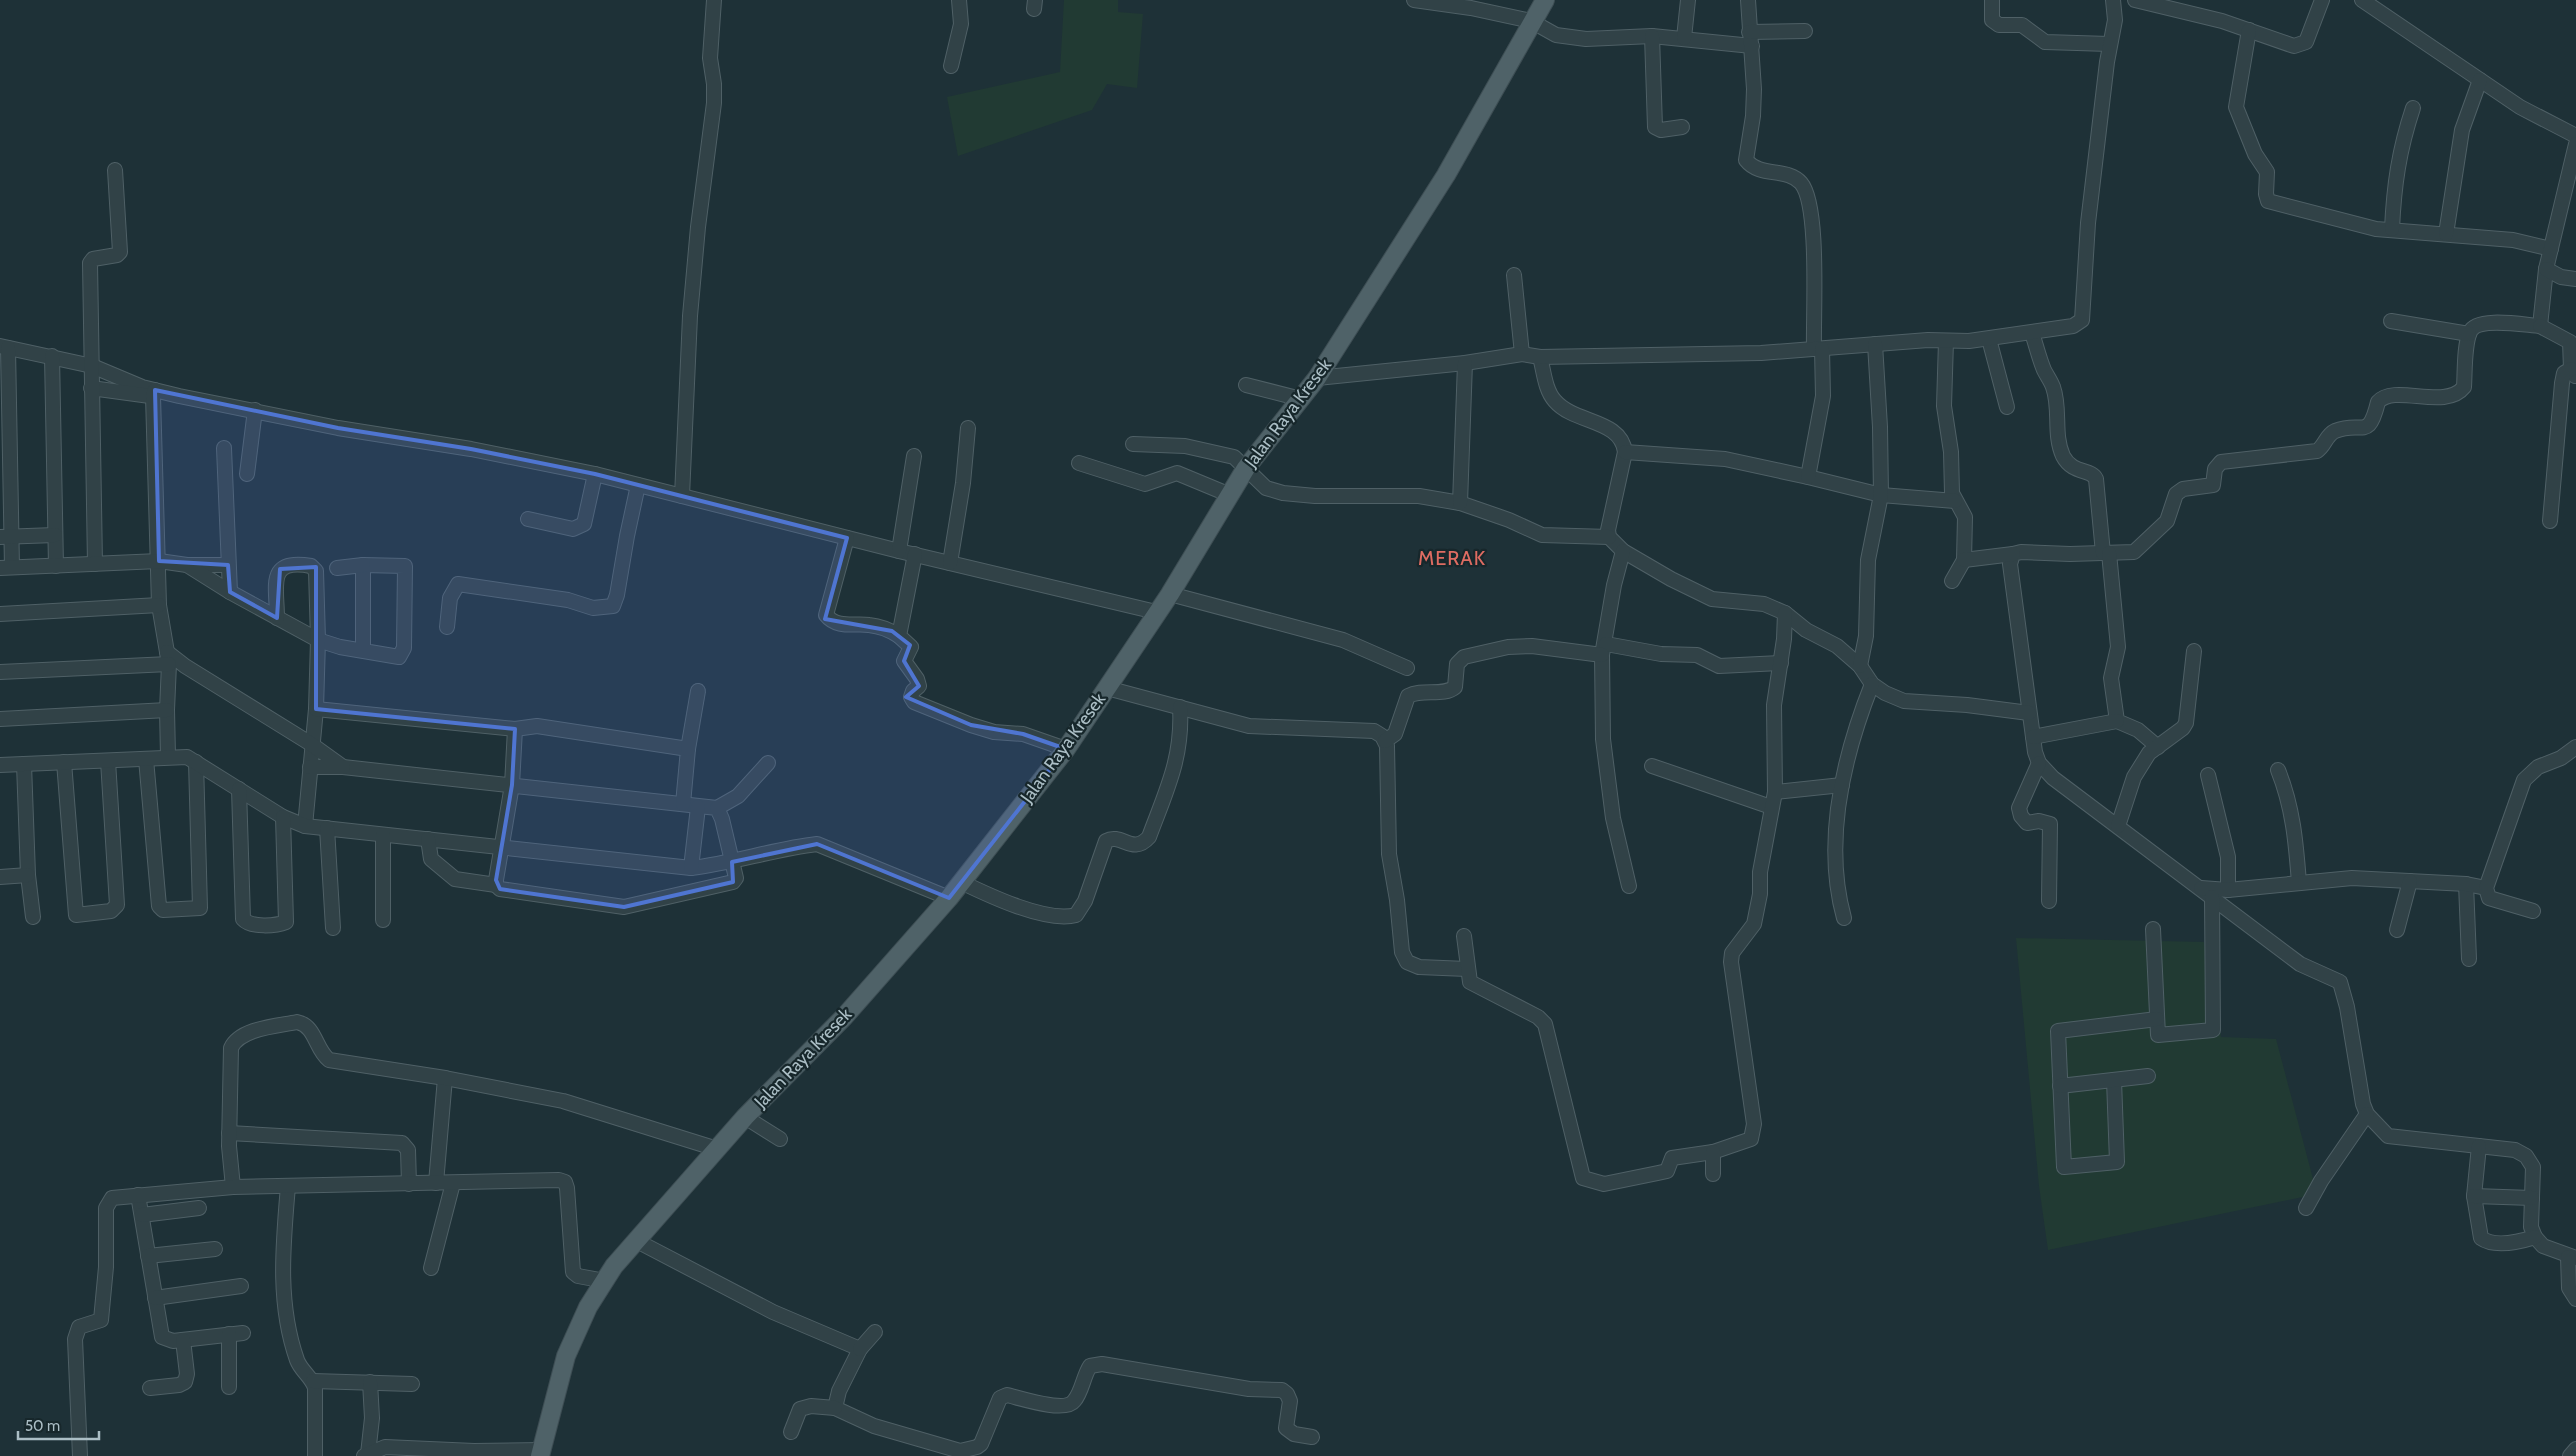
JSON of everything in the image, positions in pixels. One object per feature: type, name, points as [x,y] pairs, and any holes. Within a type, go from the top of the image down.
[{"type":"main road","name":"Jalan Raya Kresek","points":[[541,1453],[566,1356],[588,1307],[605,1281],[635,1240],[745,1117],[831,1031],[949,898],[1066,748],[1156,612],[1170,594],[1246,468],[1317,378],[1446,175],[1531,21],[1545,0]]},
{"type":"street","points":[[682,496],[690,316],[698,227],[714,103],[714,84],[710,58],[714,0]]},
{"type":"street","points":[[950,66],[961,24],[959,0]]},
{"type":"street","points":[[1414,0],[1471,8],[1531,21],[1556,35],[1586,39],[1652,36],[1752,46]]},
{"type":"street","points":[[1684,38],[1688,0]]},
{"type":"street","points":[[1748,0],[1752,46],[1754,116],[1746,160],[1759,171],[1787,175],[1800,182],[1806,193],[1813,242],[1818,349],[1823,396],[1808,477]]},
{"type":"street","points":[[1992,0],[1994,23],[2022,25],[2045,42],[2109,44]]},
{"type":"street","points":[[1317,378],[1466,363],[1522,354],[1540,357],[1760,353],[1875,344],[1989,339],[2073,326],[2082,320],[2088,223],[2109,44],[2115,20],[2113,0]]},
{"type":"street","points":[[2135,0],[2249,30],[2294,46],[2301,45],[2309,37],[2322,0]]},
{"type":"street","points":[[2362,0],[2520,107],[2576,136]]},
{"type":"street","points":[[2249,30],[2236,107],[2255,154],[2267,172],[2266,194],[2268,201],[2311,210],[2358,225],[2414,233],[2513,240],[2551,249]]},
{"type":"street","points":[[1750,32],[1805,32]]},
{"type":"street","points":[[1652,36],[1654,127],[1661,130],[1682,127]]},
{"type":"street","points":[[2446,234],[2462,130],[2480,80]]},
{"type":"street","points":[[2392,229],[2396,170],[2401,144],[2413,108]]},
{"type":"street","points":[[2540,326],[2546,270],[2576,144]]},
{"type":"street","points":[[95,564],[90,263],[93,259],[117,255],[120,252],[115,170]]},
{"type":"street","points":[[2546,270],[2576,279]]},
{"type":"street","points":[[1514,275],[1522,354]]},
{"type":"street","points":[[2391,321],[2469,334]]},
{"type":"street","points":[[1964,560],[2021,552],[2106,553],[2134,552],[2139,550],[2167,521],[2176,494],[2183,490],[2213,485],[2215,469],[2221,462],[2316,451],[2322,448],[2330,434],[2336,431],[2368,426],[2373,422],[2378,402],[2386,396],[2446,397],[2459,393],[2464,387],[2469,334],[2473,326],[2483,322],[2540,326],[2570,342],[2573,372],[2564,373],[2562,383],[2550,521]]},
{"type":"street","points":[[2032,333],[2044,369],[2053,386],[2057,408],[2057,432],[2064,456],[2070,466],[2076,470],[2091,474],[2096,479],[2118,647],[2111,678],[2117,721]]},
{"type":"street","points":[[1989,339],[2007,407]]},
{"type":"street","points":[[1946,341],[1944,406],[1951,452],[1952,493],[1965,517],[1964,560],[1952,580]]},
{"type":"street","points":[[1860,666],[1866,636],[1868,560],[1881,495],[1880,427],[1875,344]]},
{"type":"street","points":[[154,393],[92,366],[4,347],[6,568],[159,561],[187,565],[228,565]]},
{"type":"street","points":[[52,356],[56,566]]},
{"type":"street","points":[[1540,357],[1548,391],[1556,402],[1570,413],[1614,430],[1624,441],[1625,452],[1608,530],[1609,537],[1623,550],[1671,579],[1712,599],[1764,604],[1785,613],[1806,630],[1837,646],[1860,666],[1872,684],[1885,693],[1904,701],[1967,705],[2030,713]]},
{"type":"street","points":[[1460,503],[1466,363]]},
{"type":"street","points":[[1246,385],[1301,399]]},
{"type":"street","points":[[91,388],[154,393],[255,410],[338,428],[471,449],[595,474],[899,551],[1156,612]]},
{"type":"street","points":[[154,393],[159,605],[168,658],[166,710],[168,756]]},
{"type":"street","points":[[247,474],[255,410]]},
{"type":"street","points":[[950,563],[963,483],[968,428]]},
{"type":"street","points":[[1133,444],[1171,444],[1234,457],[1266,488],[1283,493],[1315,496],[1419,496],[1460,503],[1509,520],[1542,535],[1609,537]]},
{"type":"street","points":[[224,448],[230,592]]},
{"type":"street","points":[[1625,452],[1725,459],[1881,495],[1955,501]]},
{"type":"street","points":[[899,551],[914,456]]},
{"type":"street","points":[[1079,462],[1145,484],[1169,474],[1184,474],[1230,495]]},
{"type":"street","points":[[528,519],[572,529],[579,528],[584,524],[595,474]]},
{"type":"street","points":[[447,627],[450,598],[458,584],[568,600],[594,608],[613,606],[617,595],[638,485]]},
{"type":"street","points":[[6,537],[55,535]]},
{"type":"street","points":[[847,538],[826,615],[834,621],[855,626],[867,624],[892,631],[899,636],[910,647],[904,662],[917,679],[919,686],[913,691],[911,697],[914,702],[970,725],[994,732],[1023,734],[1066,748]]},
{"type":"street","points":[[1623,550],[1614,584],[1604,650],[1603,739],[1613,818],[1629,886]]},
{"type":"street","points":[[899,636],[916,554]]},
{"type":"street","points":[[2013,554],[2010,564],[2033,738],[2039,762],[2054,778],[2300,964],[2340,982],[2347,1007],[2363,1104],[2367,1114],[2388,1136],[2515,1150],[2526,1156],[2533,1167],[2530,1226],[2535,1238],[2543,1246],[2572,1258],[2568,1288],[2576,1299]]},
{"type":"street","points":[[187,565],[230,592],[318,640],[363,651],[399,657],[403,654],[405,566],[363,565],[337,568]]},
{"type":"street","points":[[363,565],[363,651]]},
{"type":"street","points":[[278,618],[277,575],[280,569],[284,566],[311,566],[316,571],[318,640],[316,709],[311,744],[305,826]]},
{"type":"street","points":[[1170,594],[1343,640],[1407,668]]},
{"type":"street","points":[[0,614],[159,605]]},
{"type":"street","points":[[1464,936],[1470,982],[1538,1017],[1545,1024],[1583,1178],[1604,1184],[1667,1171],[1672,1158],[1713,1152],[1751,1139],[1754,1132],[1744,1044],[1731,962],[1732,953],[1754,924],[1774,792],[1774,705],[1781,663],[1785,613]]},
{"type":"street","points":[[1385,741],[1394,734],[1408,696],[1423,690],[1446,692],[1455,687],[1457,664],[1464,657],[1508,647],[1532,646],[1697,655],[1719,666],[1781,663]]},
{"type":"street","points":[[2118,826],[2134,777],[2149,753],[2183,728],[2186,723],[2194,651]]},
{"type":"street","points":[[0,672],[168,658],[185,666],[311,744],[342,767]]},
{"type":"street","points":[[1844,918],[1837,892],[1834,868],[1842,785],[1859,716],[1872,684]]},
{"type":"street","points":[[1107,688],[1249,726],[1374,732],[1385,741],[1389,854],[1397,900],[1402,952],[1407,962],[1419,967],[1467,969]]},
{"type":"street","points":[[683,804],[688,749],[698,690]]},
{"type":"street","points":[[961,882],[997,899],[1031,910],[1068,917],[1076,915],[1085,901],[1106,841],[1113,838],[1136,845],[1143,844],[1149,837],[1176,765],[1181,738],[1180,707]]},
{"type":"street","points":[[316,709],[515,729],[537,726],[688,749]]},
{"type":"street","points":[[0,719],[166,710]]},
{"type":"street","points":[[2033,738],[2117,721],[2138,730],[2158,747]]},
{"type":"street","points":[[496,886],[512,785],[515,729]]},
{"type":"street","points":[[2533,911],[2489,898],[2486,888],[2524,780],[2538,767],[2561,758],[2576,747]]},
{"type":"street","points":[[0,765],[146,759],[168,756],[187,757],[283,817],[305,826],[691,868],[732,862],[796,846],[817,844],[949,898]]},
{"type":"street","points":[[146,759],[159,906],[163,910],[200,908],[196,762]]},
{"type":"street","points":[[64,762],[76,915],[111,911],[118,905],[108,761]]},
{"type":"street","points":[[2039,762],[2019,808],[2021,816],[2027,823],[2047,822],[2050,824],[2049,901]]},
{"type":"street","points":[[310,767],[342,767],[717,808],[738,796],[768,763]]},
{"type":"street","points":[[24,764],[28,876],[33,917]]},
{"type":"street","points":[[1652,766],[1771,807]]},
{"type":"street","points":[[2278,770],[2288,795],[2295,832],[2299,883]]},
{"type":"street","points":[[2208,776],[2228,857],[2228,890]]},
{"type":"street","points":[[1774,792],[1842,785]]},
{"type":"street","points":[[239,789],[243,919],[249,924],[280,925],[286,922],[283,817]]},
{"type":"street","points":[[691,868],[698,807]]},
{"type":"street","points":[[428,839],[431,859],[455,879],[496,886],[500,889],[624,907],[733,882],[736,878],[722,819],[717,808]]},
{"type":"street","points":[[326,828],[333,928]]},
{"type":"street","points":[[383,835],[383,920]]},
{"type":"street","points":[[0,877],[28,876]]},
{"type":"street","points":[[2200,888],[2228,890],[2352,878],[2466,884],[2486,888]]},
{"type":"street","points":[[2397,930],[2410,881]]},
{"type":"street","points":[[2466,884],[2469,959]]},
{"type":"street","points":[[2153,929],[2158,1035],[2214,1030],[2212,898]]},
{"type":"street","points":[[2114,1080],[2116,1162],[2064,1167],[2058,1031],[2157,1019]]},
{"type":"street","points":[[233,1187],[229,1133],[231,1048],[238,1038],[259,1030],[298,1022],[305,1024],[323,1055],[329,1060],[445,1078],[564,1101],[717,1149]]},
{"type":"street","points":[[2060,1086],[2148,1076]]},
{"type":"street","points":[[436,1183],[445,1078]]},
{"type":"street","points":[[2306,1208],[2321,1181],[2367,1114]]},
{"type":"street","points":[[745,1117],[780,1139]]},
{"type":"street","points":[[229,1133],[402,1143],[408,1150],[409,1184]]},
{"type":"street","points":[[2479,1146],[2474,1196],[2481,1238],[2488,1243],[2519,1242],[2535,1238]]},
{"type":"street","points":[[1713,1152],[1713,1174]]},
{"type":"street","points":[[80,1456],[76,1332],[78,1327],[101,1320],[106,1267],[106,1204],[112,1198],[233,1187],[559,1180],[564,1182],[567,1188],[573,1272],[578,1276],[605,1281]]},
{"type":"street","points":[[431,1268],[453,1183]]},
{"type":"street","points":[[288,1186],[281,1260],[288,1331],[297,1363],[313,1381],[317,1402],[315,1456]]},
{"type":"street","points":[[138,1195],[162,1337],[168,1340],[184,1340],[244,1333]]},
{"type":"street","points":[[2474,1196],[2532,1198]]},
{"type":"street","points":[[142,1215],[199,1208]]},
{"type":"street","points":[[635,1240],[772,1312],[860,1349]]},
{"type":"street","points":[[148,1256],[215,1249]]},
{"type":"street","points":[[155,1298],[241,1286]]},
{"type":"street","points":[[835,1408],[839,1391],[860,1349],[875,1332]]},
{"type":"street","points":[[229,1334],[229,1387]]},
{"type":"street","points":[[150,1388],[179,1385],[185,1382],[187,1374],[184,1340]]},
{"type":"street","points":[[791,1432],[800,1409],[811,1406],[835,1408],[874,1426],[959,1453],[981,1444],[1000,1398],[1007,1395],[1060,1407],[1069,1405],[1075,1401],[1090,1366],[1102,1364],[1248,1389],[1282,1390],[1287,1394],[1290,1401],[1286,1428],[1294,1434],[1312,1437]]},
{"type":"street","points":[[313,1381],[412,1384]]},
{"type":"street","points":[[370,1382],[372,1418],[366,1455],[386,1451],[541,1453]]},
{"type":"street","points":[[2570,1456],[2576,1449]]},
{"type":"highlighted area","points":[[155,390],[338,428],[471,449],[595,474],[847,538],[825,619],[892,631],[910,645],[904,661],[919,686],[906,697],[971,725],[1023,734],[1066,749],[949,898],[817,844],[732,862],[733,882],[624,907],[500,889],[496,880],[512,785],[515,729],[316,709],[316,567],[280,569],[277,618],[230,592],[228,565],[159,561]]},
{"type":"green space","points":[[1064,0],[1118,0],[1118,12],[1143,14],[1137,88],[1107,84],[1092,110],[958,156],[947,97],[1060,72]]},
{"type":"green space","points":[[2016,938],[2204,942],[2221,1037],[2276,1039],[2317,1194],[2048,1250],[2039,1186]]},
{"type":"district","name":"MERAK","points":[[1452,558]]}]
